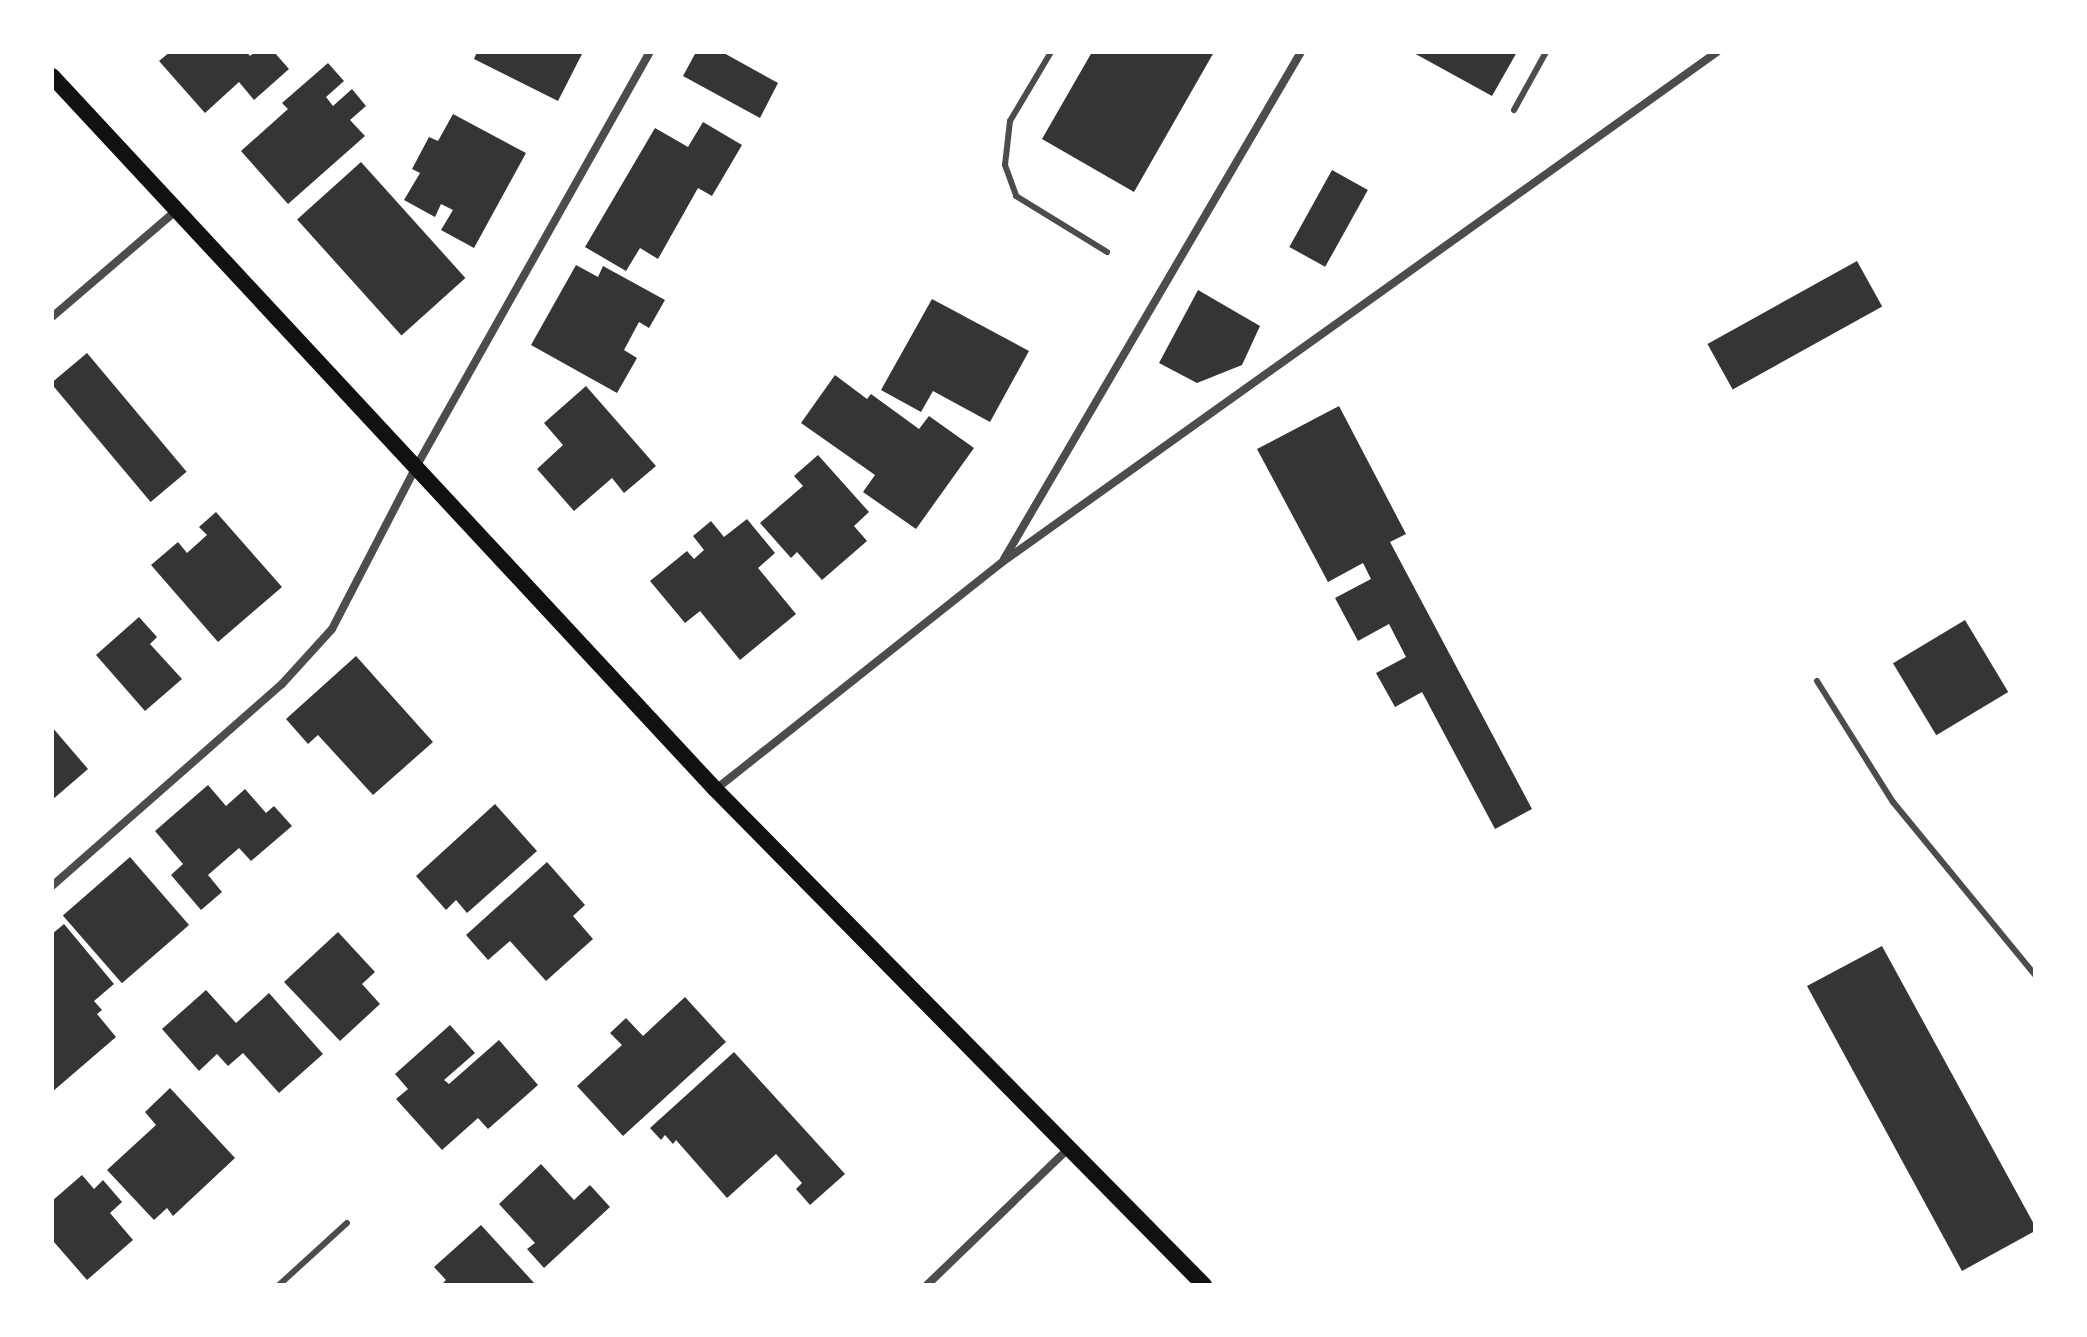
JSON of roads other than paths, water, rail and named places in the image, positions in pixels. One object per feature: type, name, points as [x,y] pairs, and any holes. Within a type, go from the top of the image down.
[{"type":"main road","points":[[52,76],[715,789],[1204,1285]]},
{"type":"street","points":[[52,886],[282,684],[332,629],[416,467],[650,52]]},
{"type":"street","points":[[1001,563],[1301,52]]},
{"type":"street","points":[[715,789],[1001,563],[1717,52]]},
{"type":"street","points":[[52,317],[177,210]]},
{"type":"street","points":[[927,1285],[1070,1147]]},
{"type":"lane","points":[[1051,52],[1010,121],[1005,165],[1016,196],[1107,252]]},
{"type":"lane","points":[[1514,110],[1546,52]]},
{"type":"lane","points":[[1817,681],[1893,802],[2035,975]]},
{"type":"lane","points":[[279,1285],[347,1223]]}]
